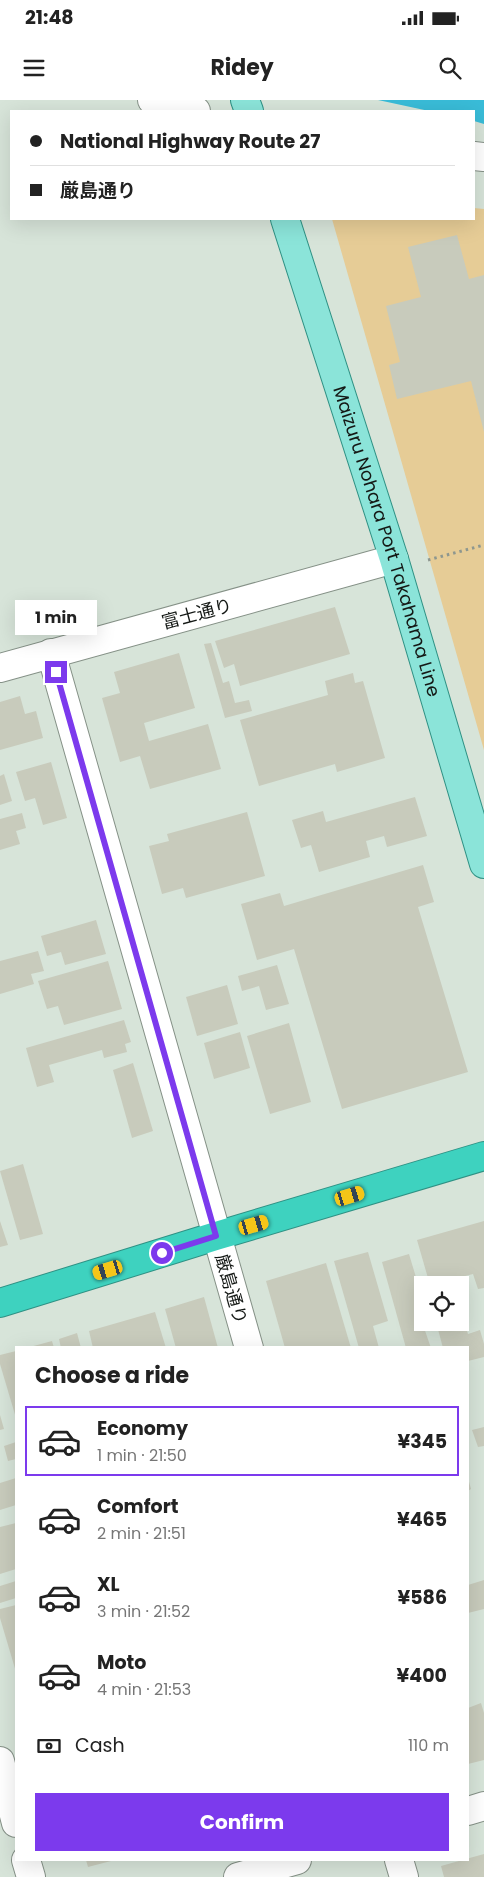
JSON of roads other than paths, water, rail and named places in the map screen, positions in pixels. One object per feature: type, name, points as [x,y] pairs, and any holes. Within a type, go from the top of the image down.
[{"type":"highway","points":[[0,1303],[484,1156]]},
{"type":"main road","name":"Maizuru Nohara Port Takahama Line","points":[[285,220],[394,559],[484,864]]},
{"type":"street","points":[[152,100],[192,110]]},
{"type":"street","name":"富士通り","points":[[0,668],[394,559]]},
{"type":"street","name":"厳島通り","points":[[51,653],[248,1346]]},
{"type":"street","points":[[0,1761],[15,1819]]},
{"type":"street","points":[[469,1810],[484,1806]]},
{"type":"street","points":[[26,1861],[30,1877]]},
{"type":"street","points":[[238,1877],[294,1861]]},
{"type":"street","points":[[399,1861],[404,1877]]},
{"type":"water","points":[[378,100],[484,100],[484,124],[475,121],[475,110],[424,110]]}]
